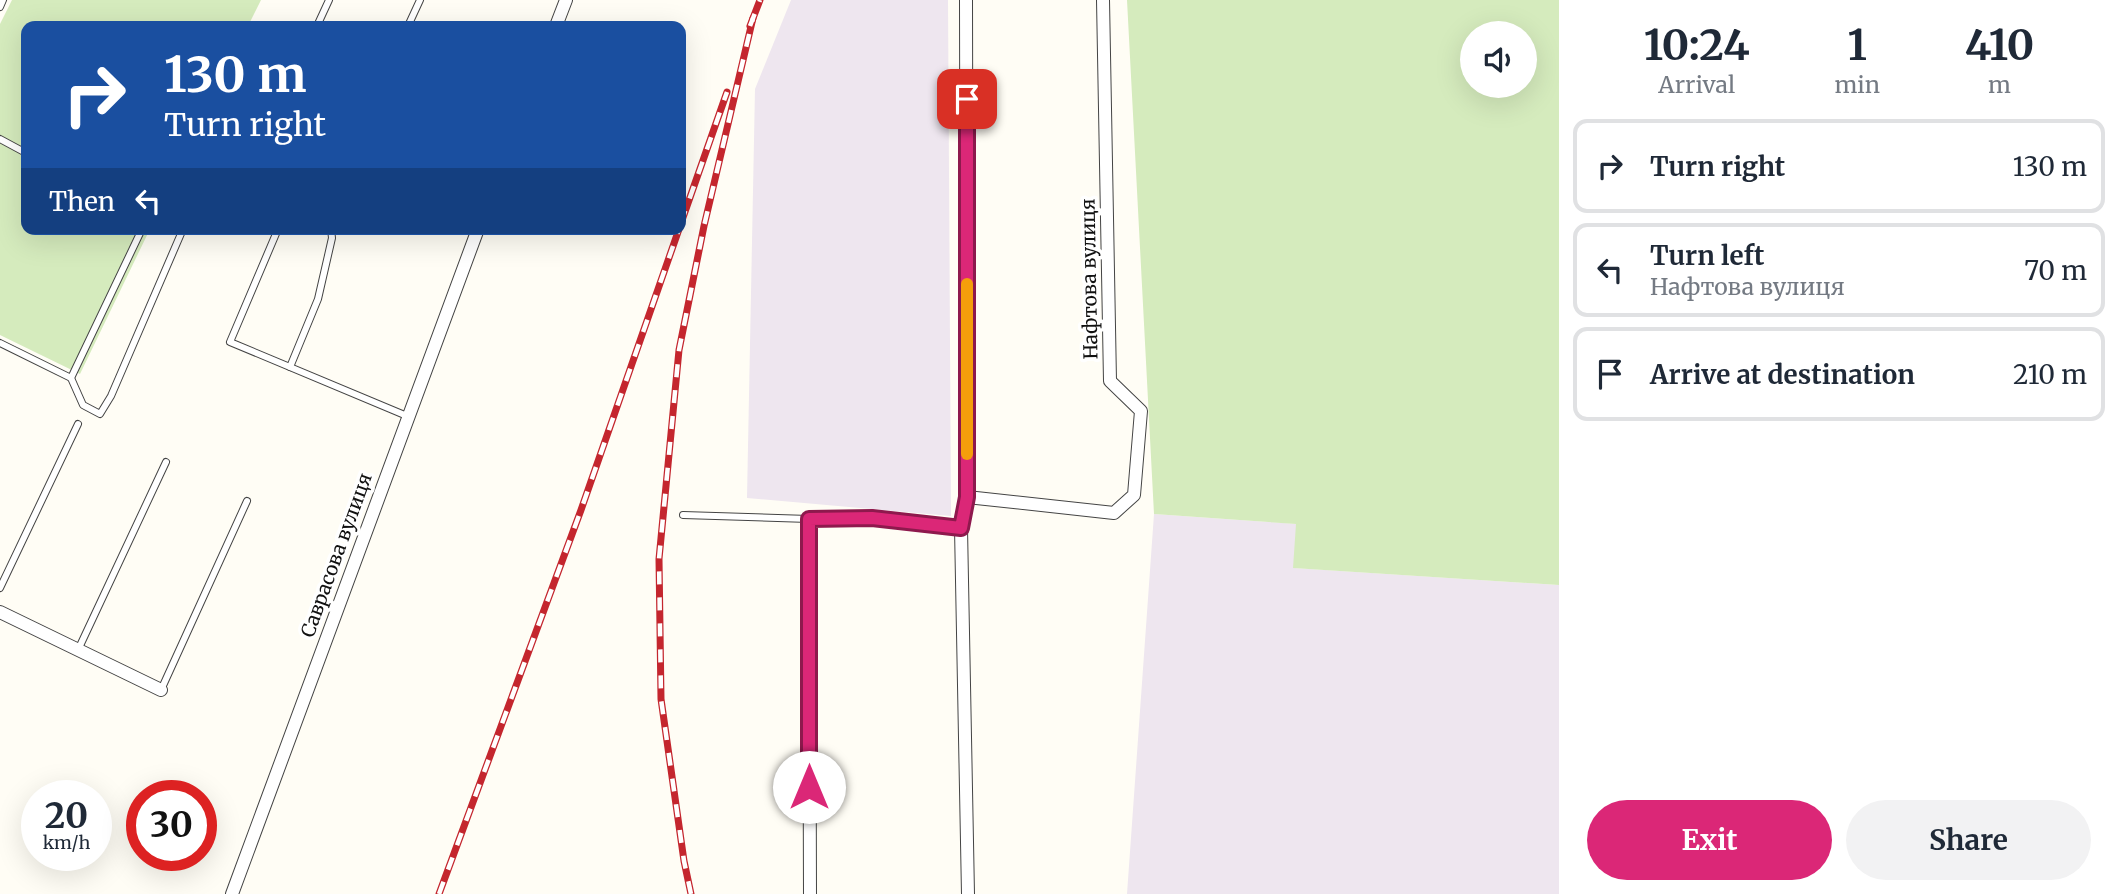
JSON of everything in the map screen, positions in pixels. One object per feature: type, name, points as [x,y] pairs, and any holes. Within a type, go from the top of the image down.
[{"type":"street","points":[[558,21],[566,0]]},
{"type":"street","points":[[966,0],[967,497],[961,528],[968,894]]},
{"type":"street","name":"Нафтова вулиця","points":[[967,497],[1114,513],[1134,495],[1141,411],[1110,382],[1103,0]]},
{"type":"street","name":"Саврасова вулиця","points":[[232,894],[476,235]]},
{"type":"street","points":[[809,519],[810,894]]},
{"type":"street","points":[[0,612],[161,690]]},
{"type":"lane","points":[[0,7],[3,0]]},
{"type":"lane","points":[[319,21],[329,0]]},
{"type":"lane","points":[[410,21],[420,0]]},
{"type":"lane","points":[[0,139],[21,150]]},
{"type":"lane","points":[[71,378],[139,235]]},
{"type":"lane","points":[[0,343],[71,378],[83,405],[100,414],[111,396],[180,235]]},
{"type":"lane","points":[[275,235],[230,342],[407,416]]},
{"type":"lane","points":[[290,367],[318,299],[332,235]]},
{"type":"lane","points":[[0,588],[78,424]]},
{"type":"lane","points":[[78,650],[166,463]]},
{"type":"lane","points":[[161,690],[247,501]]},
{"type":"lane","points":[[683,515],[872,518],[961,528]]},
{"type":"shaded area","points":[[791,0],[948,0],[951,516],[747,498],[755,89]]},
{"type":"shaded area","points":[[1154,514],[1297,524],[1294,568],[1559,585],[1559,894],[1127,894]]},
{"type":"green space","points":[[12,0],[261,0],[250,21],[21,21],[21,235],[147,235],[80,374],[0,335],[0,24]]},
{"type":"green space","points":[[1127,0],[1559,0],[1559,585],[1293,568],[1296,524],[1154,514]]},
{"type":"railway","points":[[750,26],[760,0]]},
{"type":"railway","points":[[691,894],[661,699],[659,559],[679,350],[704,226],[753,18]]},
{"type":"railway","points":[[686,209],[727,92]]},
{"type":"railway","points":[[439,894],[581,510],[677,235]]},
{"type":"slow traffic","points":[[967,284],[967,454]]},
{"type":"route","points":[[809,787],[809,519],[872,518],[961,528],[967,497],[967,99]]}]
